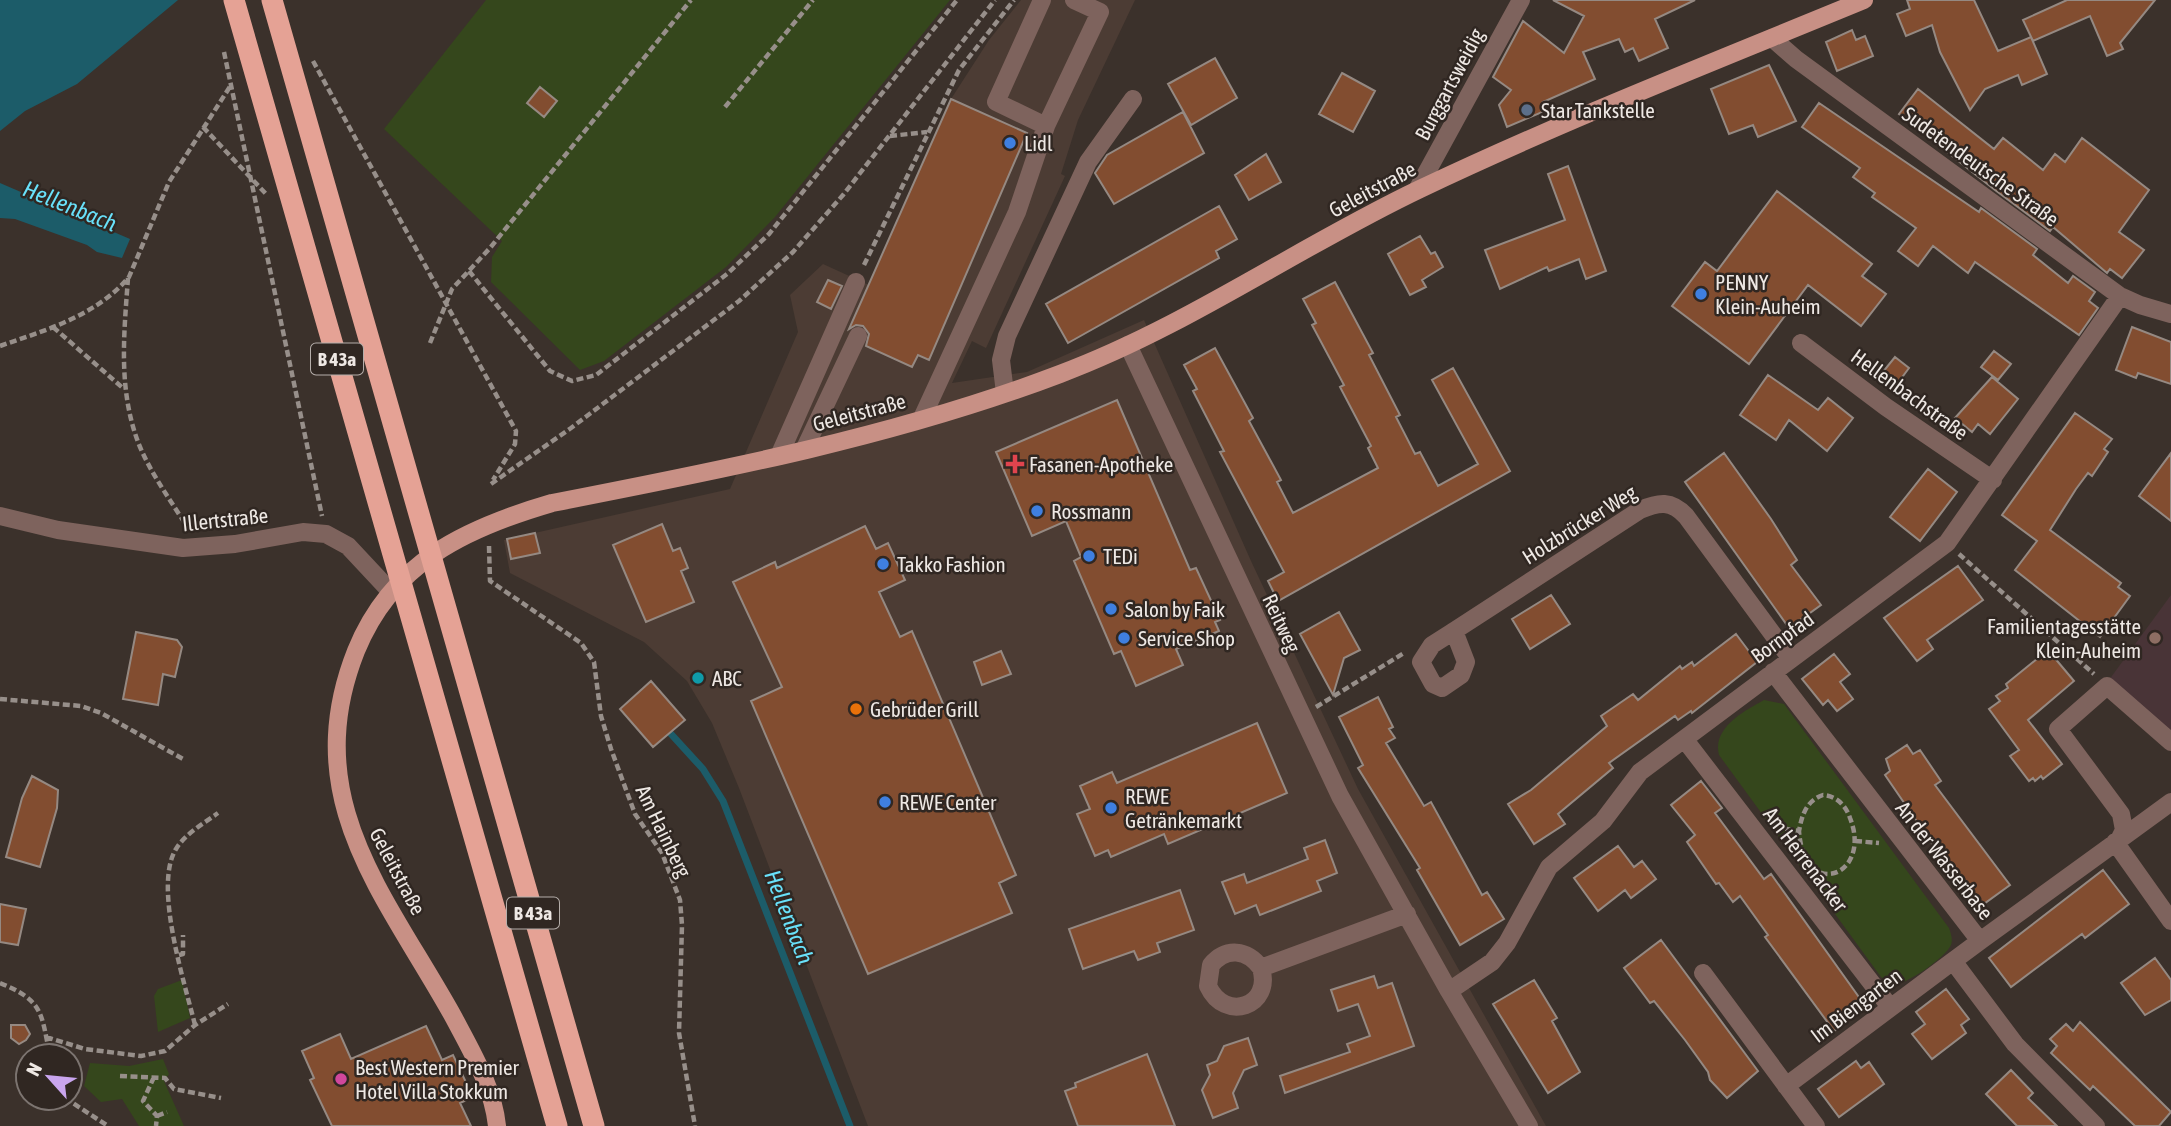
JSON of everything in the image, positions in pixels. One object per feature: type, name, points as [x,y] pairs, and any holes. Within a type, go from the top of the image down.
[{"type":"highway","name":"B 43a","points":[[234,0],[557,1126]]},
{"type":"highway","name":"B 43a","points":[[272,0],[594,1126]]},
{"type":"main road","name":"Geleitstraße","points":[[497,1126],[491,1096],[475,1057],[362,859],[340,793],[336,746],[343,691],[360,640],[391,592],[434,552],[492,521],[552,503],[804,450],[922,418],[1059,375],[1222,299],[1418,190],[1864,0]]},
{"type":"street","points":[[1042,0],[996,102],[1046,126]]},
{"type":"street","points":[[922,418],[1017,212],[1046,126],[1100,12],[1074,0]]},
{"type":"street","name":"Burggartsweidig","points":[[1418,190],[1521,0]]},
{"type":"street","name":"Sudetendeutsche Straße","points":[[1772,38],[1807,67],[2120,296],[2171,314]]},
{"type":"street","points":[[1005,393],[1002,360],[1007,336],[1088,162],[1133,99]]},
{"type":"street","points":[[779,456],[856,282]]},
{"type":"street","name":"Bornpfad","points":[[1449,991],[1492,962],[1500,953],[1549,867],[1603,821],[1640,772],[1947,543],[2120,296]]},
{"type":"street","points":[[804,450],[858,336]]},
{"type":"street","name":"Hellenbachstraße","points":[[1801,343],[1886,407],[1993,480]]},
{"type":"street","name":"Reitweg","points":[[1128,345],[1340,796],[1449,991],[1529,1126]]},
{"type":"street","name":"Holzbrücker Weg","points":[[1432,645],[1640,510],[1662,502],[1672,505],[1686,516],[1791,659]]},
{"type":"street","name":"Illertstraße","points":[[0,516],[58,530],[158,545],[199,548],[303,532],[326,534],[348,546],[391,592]]},
{"type":"street","points":[[1432,645],[1421,662],[1433,684],[1442,688],[1461,675],[1466,662],[1454,631]]},
{"type":"street","name":"An der Wasserbase","points":[[1773,672],[1903,846],[1980,941],[1953,961]]},
{"type":"street","points":[[2117,841],[2124,830],[2121,814],[2058,729],[2107,686],[2171,742]]},
{"type":"street","name":"Am Herrenacker","points":[[1685,740],[1890,1007]]},
{"type":"street","points":[[1980,941],[2171,802]]},
{"type":"street","points":[[2117,841],[2171,921]]},
{"type":"street","points":[[1261,968],[1407,914]]},
{"type":"street","points":[[1953,961],[2015,1044],[2096,1126]]},
{"type":"street","name":"Im Biengarten","points":[[1786,1086],[1953,961]]},
{"type":"street","points":[[1703,973],[1816,1126]]},
{"type":"path","points":[[430,343],[445,299],[691,0]]},
{"type":"path","points":[[725,107],[813,0]]},
{"type":"path","points":[[469,271],[550,371],[572,381],[596,375],[727,274],[769,234],[957,0]]},
{"type":"path","points":[[311,56],[516,431],[515,444],[491,484],[571,428],[739,301],[813,231],[995,0]]},
{"type":"path","points":[[856,282],[926,132],[959,70],[1014,0]]},
{"type":"path","points":[[223,45],[321,512]]},
{"type":"path","points":[[199,548],[139,444],[125,390],[122,358],[128,277],[169,182],[203,127],[271,198]]},
{"type":"path","points":[[890,136],[926,132]]},
{"type":"path","points":[[0,346],[91,310],[128,277]]},
{"type":"path","points":[[53,327],[125,390]]},
{"type":"path","name":"Am Hainberg","points":[[492,521],[487,558],[490,581],[589,652],[598,674],[601,716],[611,749],[635,814],[662,853],[680,900],[682,925],[679,1033],[695,1126]]},
{"type":"path","points":[[1947,543],[2107,686]]},
{"type":"path","points":[[1301,716],[1404,653],[1432,645]]},
{"type":"path","points":[[0,699],[82,706],[101,713],[183,759]]},
{"type":"path","points":[[1799,831],[1807,806],[1817,797],[1830,796],[1842,804],[1850,816],[1855,841],[1854,852],[1845,868],[1827,876],[1813,869],[1805,860],[1800,840]]},
{"type":"path","points":[[195,1026],[168,912],[172,860],[176,848],[218,813]]},
{"type":"path","points":[[178,956],[183,954],[183,935]]},
{"type":"path","points":[[0,983],[35,1001],[44,1017],[47,1042]]},
{"type":"path","points":[[46,1037],[85,1049],[141,1056],[165,1051],[228,1004]]},
{"type":"path","points":[[120,1076],[165,1078],[174,1088],[221,1098]]},
{"type":"path","points":[[154,1077],[143,1101],[157,1116],[156,1126]]},
{"type":"path","points":[[84,1110],[108,1126]]},
{"type":"path","points":[[157,1116],[167,1112]]},
{"type":"shaded area","points":[[1021,0],[1135,0],[1078,120],[1061,174],[1065,176],[986,348],[972,341],[952,383],[1027,372],[1144,320],[1251,561],[1358,789],[1546,1126],[868,1126],[739,788],[712,723],[687,681],[644,642],[510,573],[504,540],[730,489],[798,332],[790,295],[823,264],[869,285],[951,99],[989,40]]},
{"type":"shaded area","name":"Familientagesstätte Klein-Auheim","points":[[2171,595],[2171,735],[2109,680]]},
{"type":"green space","points":[[486,0],[950,0],[775,217],[726,267],[604,361],[580,370],[491,282],[492,257],[502,241],[384,129]]},
{"type":"green space","points":[[1764,700],[1784,704],[1949,928],[1952,941],[1947,950],[1906,981],[1892,985],[1881,977],[1719,755],[1718,745],[1725,729],[1739,715]]},
{"type":"green space","points":[[182,980],[190,1018],[158,1032],[154,996],[158,989]]},
{"type":"green space","points":[[163,1059],[169,1074],[164,1081],[184,1126],[139,1126],[122,1099],[101,1102],[84,1086],[90,1063],[129,1066]]},
{"type":"water","points":[[0,0],[178,0],[77,84],[25,111],[0,131]]},
{"type":"water","points":[[0,183],[130,239],[122,258],[97,252],[87,245],[15,219],[0,218]]},
{"type":"building","points":[[1553,0],[1695,0],[1655,19],[1668,48],[1639,61],[1633,48],[1625,52],[1619,39],[1583,52],[1595,79],[1543,102],[1547,110],[1507,127],[1499,105],[1511,90],[1493,77],[1523,21],[1564,53],[1584,16]]},
{"type":"building","points":[[1907,0],[1974,0],[1998,51],[2031,37],[2047,74],[2022,85],[2018,75],[1985,89],[1970,110],[1940,52],[1932,25],[1906,36],[1897,14],[1910,9]]},
{"type":"building","points":[[2067,0],[2155,0],[2120,43],[2123,49],[2107,56],[2090,16],[2033,41],[2023,20]]},
{"type":"building","points":[[1852,30],[1856,40],[1865,36],[1873,56],[1837,71],[1826,42]]},
{"type":"building","points":[[1215,58],[1237,98],[1191,125],[1168,84]]},
{"type":"building","points":[[1769,65],[1796,121],[1758,137],[1753,125],[1729,134],[1711,89]]},
{"type":"building","points":[[1342,73],[1375,91],[1353,132],[1319,114]]},
{"type":"building","points":[[540,87],[557,101],[544,117],[527,103]]},
{"type":"building","points":[[1918,89],[1994,149],[2003,138],[2043,170],[2055,154],[2065,162],[2082,138],[2149,190],[2119,232],[2144,250],[2122,278],[2110,269],[2107,273],[2053,227],[2050,231],[1899,114]]},
{"type":"building","points":[[951,99],[1027,133],[929,360],[918,355],[912,367],[866,346],[869,334],[863,326],[856,325],[849,329]]},
{"type":"building","points":[[1819,103],[1979,212],[1981,208],[2037,249],[2033,255],[2068,283],[2073,276],[2095,292],[2089,301],[2098,308],[2079,335],[1975,262],[1968,273],[1933,246],[1918,266],[1898,251],[1916,228],[1872,197],[1875,193],[1853,177],[1860,168],[1802,127]]},
{"type":"building","points":[[1183,112],[1204,153],[1114,204],[1095,173],[1107,155]]},
{"type":"building","points":[[1266,154],[1281,182],[1249,200],[1235,175]]},
{"type":"building","points":[[1568,166],[1606,271],[1586,279],[1579,259],[1549,271],[1547,267],[1500,289],[1485,250],[1565,220],[1548,174]]},
{"type":"building","points":[[1777,191],[1872,264],[1862,276],[1886,294],[1861,326],[1808,285],[1749,364],[1672,306],[1705,262],[1717,271]]},
{"type":"building","points":[[1219,206],[1237,239],[1216,251],[1219,258],[1068,343],[1046,304]]},
{"type":"building","points":[[1420,236],[1431,254],[1435,252],[1443,267],[1422,280],[1426,287],[1410,295],[1388,254]]},
{"type":"building","points":[[828,280],[842,286],[831,309],[817,302]]},
{"type":"building","points":[[1335,282],[1373,353],[1369,355],[1400,415],[1396,417],[1415,454],[1420,452],[1438,486],[1478,464],[1432,380],[1453,368],[1510,471],[1278,601],[1268,581],[1284,572],[1220,452],[1224,451],[1193,391],[1197,389],[1184,365],[1215,348],[1253,418],[1249,421],[1281,480],[1277,482],[1293,513],[1378,468],[1368,448],[1371,446],[1340,387],[1344,385],[1312,325],[1316,323],[1303,299]]},
{"type":"building","points":[[2132,327],[2171,342],[2171,384],[2138,373],[2136,378],[2116,370]]},
{"type":"building","points":[[1994,351],[2011,364],[1998,380],[1981,367]]},
{"type":"building","points":[[1895,357],[1909,368],[1897,384],[1882,373]]},
{"type":"building","points":[[1768,375],[1818,410],[1828,398],[1853,418],[1827,451],[1789,420],[1776,440],[1740,415]]},
{"type":"building","points":[[1992,377],[2018,399],[1990,434],[1978,424],[1972,432],[1955,418]]},
{"type":"building","points":[[1117,400],[1190,570],[1196,568],[1220,620],[1215,622],[1219,631],[1176,649],[1183,665],[1136,686],[1121,651],[1114,654],[1074,561],[1081,557],[1066,521],[1032,536],[996,452]]},
{"type":"building","points":[[2075,413],[2112,439],[2104,449],[2108,452],[2092,476],[2088,473],[2050,530],[2121,583],[2118,587],[2130,596],[2100,637],[2015,570],[2037,541],[2002,515]]},
{"type":"building","points":[[1724,453],[1771,519],[1797,560],[1791,565],[1821,605],[1789,628],[1685,482]]},
{"type":"building","points":[[2171,453],[2171,521],[2139,496]]},
{"type":"building","points":[[1928,469],[1957,492],[1920,541],[1890,517]]},
{"type":"building","points":[[662,524],[673,551],[680,548],[688,568],[681,571],[694,602],[646,622],[613,545]]},
{"type":"building","points":[[865,526],[876,549],[888,543],[905,580],[879,592],[900,637],[912,631],[1016,875],[999,883],[1012,913],[868,974],[751,701],[782,687],[733,582],[775,562],[777,568]]},
{"type":"building","points":[[535,533],[540,553],[511,559],[507,539]]},
{"type":"building","points":[[1958,566],[1983,600],[1927,640],[1933,649],[1917,661],[1884,618]]},
{"type":"building","points":[[1551,595],[1570,624],[1530,649],[1512,619]]},
{"type":"building","points":[[1339,612],[1360,650],[1344,658],[1333,695],[1300,634]]},
{"type":"building","points":[[136,632],[177,640],[182,647],[175,677],[163,674],[158,705],[123,699]]},
{"type":"building","points":[[1736,634],[1757,662],[1692,713],[1691,711],[1678,720],[1675,716],[1609,763],[1613,768],[1558,814],[1565,824],[1534,844],[1508,804],[1531,790],[1607,726],[1601,716],[1633,694],[1638,700],[1680,666],[1682,669],[1692,662],[1694,666]]},
{"type":"building","points":[[2048,650],[2074,681],[2028,720],[2062,764],[2043,779],[2041,776],[2035,781],[2033,778],[2029,781],[2010,756],[2019,750],[1989,709],[2000,701],[1996,696],[2008,688],[2006,684]]},
{"type":"building","points":[[1001,651],[1011,674],[982,685],[974,662]]},
{"type":"building","points":[[1834,654],[1850,674],[1840,682],[1853,699],[1837,711],[1828,700],[1823,705],[1802,679]]},
{"type":"building","points":[[651,681],[685,720],[653,747],[620,709]]},
{"type":"building","points":[[1378,697],[1393,727],[1389,729],[1395,738],[1386,743],[1424,806],[1431,802],[1482,895],[1487,892],[1504,919],[1460,945],[1417,870],[1420,868],[1358,768],[1363,765],[1339,717]]},
{"type":"building","points":[[1257,723],[1287,793],[1168,844],[1164,834],[1111,857],[1108,850],[1095,856],[1077,814],[1090,809],[1080,786],[1112,772],[1117,783]]},
{"type":"building","points":[[1907,745],[1913,754],[1920,750],[1941,781],[1935,785],[2010,885],[1981,906],[1945,856],[1942,858],[1885,775],[1890,771],[1886,759]]},
{"type":"building","points":[[32,776],[58,790],[57,808],[40,867],[6,857],[22,798]]},
{"type":"building","points":[[1701,781],[1722,808],[1715,813],[1764,879],[1771,874],[1866,1007],[1834,1031],[1765,937],[1768,935],[1740,896],[1733,902],[1719,883],[1716,884],[1687,842],[1695,835],[1671,805]]},
{"type":"building","points":[[1325,840],[1337,873],[1317,881],[1321,891],[1260,915],[1256,905],[1235,914],[1222,882],[1244,874],[1247,883],[1308,859],[1304,848]]},
{"type":"building","points":[[1618,846],[1634,867],[1642,861],[1656,879],[1631,898],[1625,890],[1598,911],[1574,878]]},
{"type":"building","points":[[2103,870],[2129,904],[2085,938],[2082,934],[2011,987],[1989,958]]},
{"type":"building","points":[[1180,890],[1194,930],[1157,943],[1160,952],[1138,960],[1134,951],[1083,969],[1069,929]]},
{"type":"building","points":[[0,904],[26,909],[18,945],[0,942]]},
{"type":"building","points":[[1661,940],[1758,1071],[1727,1098],[1710,1080],[1708,1072],[1685,1040],[1654,1001],[1650,1003],[1624,968]]},
{"type":"building","points":[[2155,958],[2171,980],[2171,1000],[2145,1015],[2121,983]]},
{"type":"building","points":[[1374,976],[1378,988],[1392,983],[1414,1046],[1285,1093],[1280,1076],[1350,1052],[1347,1044],[1370,1036],[1358,1004],[1338,1011],[1331,990]]},
{"type":"building","points":[[1534,980],[1557,1018],[1552,1021],[1580,1072],[1548,1093],[1493,1004]]},
{"type":"building","points":[[1946,989],[1969,1019],[1961,1025],[1966,1033],[1932,1059],[1912,1034],[1925,1024],[1916,1012]]},
{"type":"building","points":[[2080,1022],[2171,1112],[2159,1126],[2135,1126],[2093,1086],[2090,1090],[2051,1053],[2057,1046],[2050,1039],[2066,1024],[2073,1031]]},
{"type":"building","points":[[11,1025],[25,1025],[30,1034],[22,1042],[11,1038]]},
{"type":"building","points":[[426,1026],[442,1060],[453,1055],[473,1097],[460,1103],[471,1126],[332,1126],[310,1080],[314,1078],[302,1051],[340,1034],[351,1059]]},
{"type":"building","points":[[1248,1038],[1257,1065],[1244,1070],[1233,1093],[1238,1108],[1213,1118],[1202,1090],[1210,1075],[1207,1065],[1217,1061],[1224,1046]]},
{"type":"building","points":[[1147,1054],[1175,1126],[1078,1126],[1065,1091],[1076,1087],[1075,1083]]},
{"type":"building","points":[[1856,1061],[1861,1068],[1869,1062],[1884,1084],[1839,1117],[1818,1089]]},
{"type":"building","points":[[2011,1070],[2033,1093],[2028,1098],[2057,1126],[2017,1126],[1986,1094]]},
{"type":"waterway","name":"Hellenbach","points":[[671,734],[703,769],[723,801],[850,1126]]},
{"type":"place","name":"Star Tankstelle","points":[[1527,110]]},
{"type":"place","name":"Lidl","points":[[1010,143]]},
{"type":"place","name":"PENNY Klein-Auheim","points":[[1701,294]]},
{"type":"place","name":"Fasanen-Apotheke","points":[[1015,464]]},
{"type":"place","name":"Rossmann","points":[[1037,511]]},
{"type":"place","name":"TEDi","points":[[1089,556]]},
{"type":"place","name":"Takko Fashion","points":[[883,564]]},
{"type":"place","name":"Salon by Faik","points":[[1111,609]]},
{"type":"place","name":"Service Shop","points":[[1124,638]]},
{"type":"place","name":"Familientagesstätte Klein-Auheim","points":[[2155,638]]},
{"type":"place","name":"ABC","points":[[698,678]]},
{"type":"place","name":"Gebrüder Grill","points":[[856,709]]},
{"type":"place","name":"REWE Center","points":[[885,802]]},
{"type":"place","name":"REWE Getränkemarkt","points":[[1111,808]]},
{"type":"place","name":"Best Western Premier Hotel Villa Stokkum","points":[[341,1079]]}]
